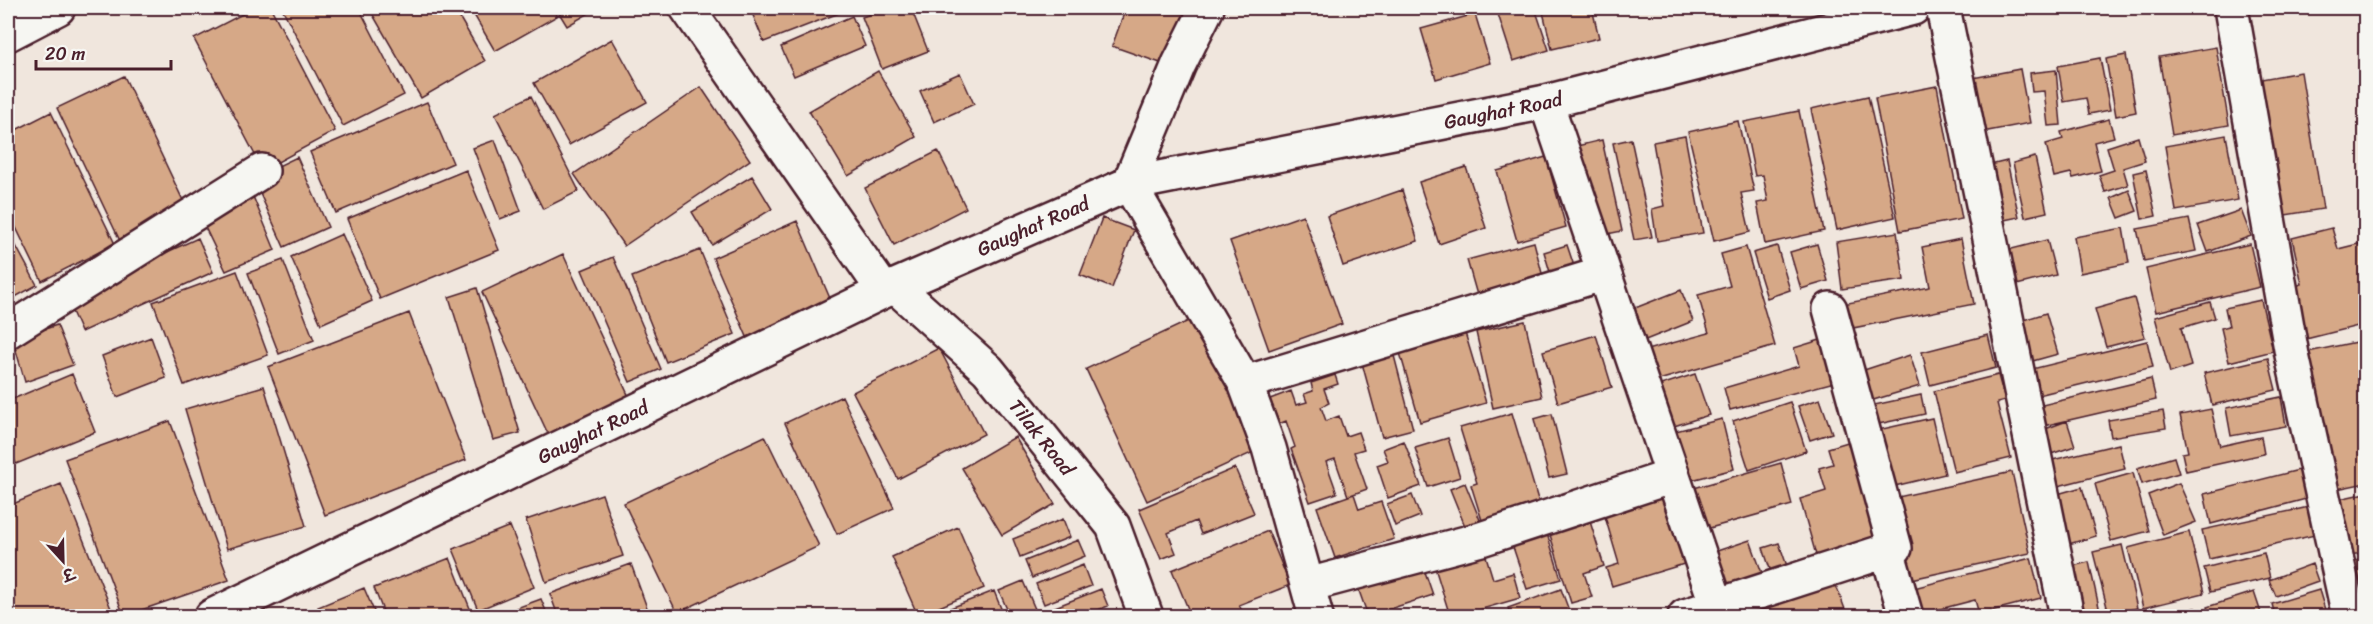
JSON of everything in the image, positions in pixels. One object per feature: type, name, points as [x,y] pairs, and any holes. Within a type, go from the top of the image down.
[{"type":"street","points":[[8,34],[58,8]]},
{"type":"street","name":"Tilak Road","points":[[687,8],[890,289],[988,370],[1113,526],[1146,616]]},
{"type":"street","points":[[1207,8],[1179,64],[1129,184],[1245,383],[1269,448],[1316,616]]},
{"type":"street","name":"Gaughat Road","points":[[212,616],[890,289],[1129,184],[1546,102],[1913,8]]},
{"type":"street","points":[[1943,8],[2067,616]]},
{"type":"street","points":[[2231,8],[2292,355],[2349,616]]},
{"type":"street","points":[[1546,102],[1602,273],[1717,606]]},
{"type":"street","points":[[8,331],[262,171]]},
{"type":"street","points":[[1245,383],[1602,273]]},
{"type":"street","points":[[1685,616],[1895,548],[1830,309]]},
{"type":"street","points":[[1308,585],[1481,539],[1672,476]]},
{"type":"street","points":[[1887,550],[1906,616]]},
{"type":"building","points":[[254,8],[271,8],[335,131],[263,170],[194,39]]},
{"type":"building","points":[[282,8],[359,8],[404,95],[343,126]]},
{"type":"building","points":[[369,8],[454,8],[485,61],[421,98]]},
{"type":"building","points":[[470,8],[553,8],[557,16],[495,51]]},
{"type":"building","points":[[556,8],[598,8],[567,26]]},
{"type":"building","points":[[750,8],[852,8],[764,42]]},
{"type":"building","points":[[887,8],[911,8],[928,51],[882,69],[862,17]]},
{"type":"building","points":[[1126,8],[1190,8],[1169,66],[1112,46]]},
{"type":"building","points":[[1506,8],[1535,8],[1549,50],[1513,61],[1497,11]]},
{"type":"building","points":[[1542,8],[1592,8],[1599,38],[1552,49]]},
{"type":"building","points":[[1475,14],[1490,63],[1436,79],[1421,29]]},
{"type":"building","points":[[852,16],[865,46],[794,76],[781,47]]},
{"type":"building","points":[[612,39],[647,102],[569,145],[534,83]]},
{"type":"building","points":[[2216,47],[2229,125],[2172,135],[2159,57]]},
{"type":"building","points":[[2126,55],[2136,112],[2116,116],[2106,59]]},
{"type":"building","points":[[2100,58],[2110,110],[2089,114],[2086,98],[2064,102],[2058,66]]},
{"type":"building","points":[[2020,69],[2030,123],[1972,134],[1962,80]]},
{"type":"building","points":[[2056,70],[2061,125],[2048,126],[2044,91],[2032,92],[2030,73]]},
{"type":"building","points":[[878,71],[916,137],[848,176],[809,111]]},
{"type":"building","points":[[2301,72],[2323,209],[2272,217],[2250,81]]},
{"type":"building","points":[[960,73],[974,104],[934,122],[920,91]]},
{"type":"building","points":[[124,76],[188,211],[121,243],[57,108]]},
{"type":"building","points":[[1937,86],[1962,219],[1900,231],[1875,98]]},
{"type":"building","points":[[701,87],[750,160],[624,246],[574,174]]},
{"type":"building","points":[[531,96],[579,191],[543,209],[495,114]]},
{"type":"building","points":[[1868,96],[1895,217],[1837,230],[1811,109]]},
{"type":"building","points":[[427,102],[453,163],[336,213],[310,152]]},
{"type":"building","points":[[1799,111],[1824,231],[1765,244],[1757,203],[1768,201],[1763,175],[1755,176],[1744,122]]},
{"type":"building","points":[[51,112],[115,244],[42,281],[8,211],[8,134]]},
{"type":"building","points":[[2109,119],[2114,137],[2094,142],[2101,171],[2073,178],[2071,173],[2054,177],[2046,144],[2063,139],[2061,132]]},
{"type":"building","points":[[1738,121],[1754,191],[1741,193],[1750,232],[1714,241],[1688,132]]},
{"type":"building","points":[[2226,135],[2238,200],[2176,211],[2165,146]]},
{"type":"building","points":[[1685,136],[1703,233],[1657,241],[1652,209],[1664,206],[1653,142]]},
{"type":"building","points":[[2138,137],[2145,161],[2123,168],[2128,185],[2105,192],[2099,175],[2114,170],[2107,147]]},
{"type":"building","points":[[1631,139],[1652,237],[1634,240],[1613,143]]},
{"type":"building","points":[[495,140],[521,211],[500,219],[473,148]]},
{"type":"building","points":[[1602,140],[1622,231],[1597,236],[1577,146]]},
{"type":"building","points":[[938,151],[966,208],[894,245],[865,188]]},
{"type":"building","points":[[297,157],[328,227],[284,247],[253,178]]},
{"type":"building","points":[[1546,157],[1566,227],[1517,241],[1497,171]]},
{"type":"building","points":[[2035,157],[2047,212],[2025,217],[2013,163]]},
{"type":"building","points":[[2007,161],[2019,217],[1994,222],[1982,167]]},
{"type":"building","points":[[1466,167],[1486,228],[1439,244],[1419,182]]},
{"type":"building","points":[[466,170],[499,250],[380,299],[347,219]]},
{"type":"building","points":[[2146,170],[2156,216],[2142,219],[2133,173]]},
{"type":"building","points":[[752,176],[772,209],[712,245],[692,212]]},
{"type":"building","points":[[1402,190],[1418,241],[1343,266],[1327,216]]},
{"type":"building","points":[[2129,190],[2137,211],[2119,218],[2111,198]]},
{"type":"building","points":[[252,194],[275,250],[226,271],[202,221]]},
{"type":"building","points":[[2241,210],[2251,236],[2208,252],[2198,225]]},
{"type":"building","points":[[1303,215],[1342,324],[1269,350],[1230,241]]},
{"type":"building","points":[[1102,218],[1134,230],[1112,288],[1080,275]]},
{"type":"building","points":[[2189,219],[2196,251],[2144,261],[2137,229]]},
{"type":"building","points":[[797,221],[832,303],[748,339],[713,258]]},
{"type":"building","points":[[2123,228],[2129,263],[2080,273],[2074,237]]},
{"type":"building","points":[[2332,228],[2338,249],[2366,242],[2366,324],[2298,341],[2285,289],[2302,284],[2292,238]]},
{"type":"building","points":[[8,231],[37,285],[8,301]]},
{"type":"building","points":[[1897,232],[1904,280],[1842,289],[1836,242]]},
{"type":"building","points":[[342,234],[372,301],[321,324],[291,257]]},
{"type":"building","points":[[198,238],[213,272],[81,332],[66,298]]},
{"type":"building","points":[[1961,239],[1974,304],[1848,329],[1843,304],[1930,287],[1922,247]]},
{"type":"building","points":[[2047,240],[2056,275],[2009,287],[2000,252]]},
{"type":"building","points":[[1534,242],[1545,285],[1479,302],[1467,260]]},
{"type":"building","points":[[1817,244],[1828,281],[1801,289],[1790,252]]},
{"type":"building","points":[[2250,244],[2260,287],[2156,312],[2146,269]]},
{"type":"building","points":[[1567,245],[1577,275],[1553,282],[1544,252]]},
{"type":"building","points":[[1777,246],[1790,290],[1767,298],[1753,253]]},
{"type":"building","points":[[1746,247],[1775,346],[1652,382],[1643,351],[1709,333],[1698,295],[1730,286],[1721,254]]},
{"type":"building","points":[[700,250],[735,334],[666,362],[632,277]]},
{"type":"building","points":[[563,254],[630,399],[549,436],[482,292]]},
{"type":"building","points":[[613,257],[661,369],[630,382],[582,270]]},
{"type":"building","points":[[283,260],[314,340],[279,354],[248,273]]},
{"type":"building","points":[[237,271],[268,355],[184,385],[153,302]]},
{"type":"building","points":[[477,288],[520,433],[493,440],[449,297]]},
{"type":"building","points":[[1681,290],[1693,321],[1643,341],[1630,310]]},
{"type":"building","points":[[2134,298],[2145,337],[2106,347],[2095,309]]},
{"type":"building","points":[[2261,300],[2273,351],[2229,362],[2221,328],[2229,326],[2225,308]]},
{"type":"building","points":[[2210,302],[2215,318],[2181,328],[2191,366],[2170,373],[2155,317]]},
{"type":"building","points":[[409,313],[466,460],[325,515],[268,367]]},
{"type":"building","points":[[2046,313],[2058,354],[2029,362],[2017,322]]},
{"type":"building","points":[[1197,317],[1258,450],[1147,501],[1086,369]]},
{"type":"building","points":[[1525,321],[1542,397],[1493,408],[1476,332]]},
{"type":"building","points":[[57,325],[73,365],[25,382],[13,340]]},
{"type":"building","points":[[1463,326],[1486,403],[1420,422],[1398,346]]},
{"type":"building","points":[[1596,335],[1612,387],[1558,403],[1543,351]]},
{"type":"building","points":[[1988,335],[1996,368],[1930,385],[1922,352]]},
{"type":"building","points":[[151,337],[166,378],[117,397],[102,356]]},
{"type":"building","points":[[1830,337],[1842,380],[1730,410],[1724,388],[1799,366],[1794,348]]},
{"type":"building","points":[[2366,340],[2366,483],[2327,491],[2298,354]]},
{"type":"building","points":[[2147,341],[2153,367],[2030,397],[2024,371]]},
{"type":"building","points":[[1391,344],[1413,429],[1382,437],[1359,352]]},
{"type":"building","points":[[939,348],[984,434],[898,479],[853,392]]},
{"type":"building","points":[[1910,355],[1920,386],[1870,401],[1861,371]]},
{"type":"building","points":[[2268,358],[2276,390],[2212,405],[2204,373]]},
{"type":"building","points":[[72,374],[95,432],[16,464],[8,443],[8,401]]},
{"type":"building","points":[[1695,374],[1709,415],[1674,426],[1661,385]]},
{"type":"building","points":[[1335,375],[1338,384],[1324,389],[1329,403],[1321,407],[1326,421],[1339,416],[1346,436],[1358,432],[1364,449],[1354,452],[1367,489],[1348,496],[1335,459],[1326,462],[1337,493],[1310,502],[1291,449],[1295,447],[1286,421],[1279,424],[1270,399],[1291,391],[1296,405],[1307,402],[1304,394],[1313,391],[1311,383]]},
{"type":"building","points":[[1998,375],[2005,401],[1997,403],[2011,458],[1954,472],[1934,391]]},
{"type":"building","points":[[2151,379],[2156,400],[2043,426],[2038,406]]},
{"type":"building","points":[[264,386],[306,526],[227,549],[185,409]]},
{"type":"building","points":[[1921,395],[1925,414],[1869,426],[1865,407]]},
{"type":"building","points":[[842,396],[894,508],[837,534],[785,423]]},
{"type":"building","points":[[2281,397],[2286,426],[2231,436],[2226,408]]},
{"type":"building","points":[[1820,399],[1832,433],[1810,440],[1798,406]]},
{"type":"building","points":[[1790,402],[1806,451],[1749,470],[1733,421]]},
{"type":"building","points":[[2211,409],[2220,446],[2261,437],[2264,454],[2186,471],[2182,453],[2188,452],[2180,415]]},
{"type":"building","points":[[2163,411],[2166,428],[2111,437],[2108,420]]},
{"type":"building","points":[[1512,413],[1542,513],[1485,530],[1471,485],[1477,483],[1460,428]]},
{"type":"building","points":[[1552,414],[1567,474],[1549,478],[1534,419]]},
{"type":"building","points":[[1932,418],[1945,474],[1882,489],[1869,432]]},
{"type":"building","points":[[1722,419],[1734,469],[1684,482],[1672,432]]},
{"type":"building","points":[[170,421],[229,580],[124,616],[65,459]]},
{"type":"building","points":[[2067,421],[2075,446],[2045,456],[2037,432]]},
{"type":"building","points":[[765,436],[819,546],[677,613],[624,503]]},
{"type":"building","points":[[1015,437],[1055,504],[1002,535],[962,468]]},
{"type":"building","points":[[1448,438],[1460,477],[1428,487],[1415,448]]},
{"type":"building","points":[[1861,438],[1887,541],[1818,562],[1800,499],[1826,491],[1819,468],[1833,464],[1828,448]]},
{"type":"building","points":[[1404,441],[1421,486],[1388,498],[1377,465],[1388,461],[1383,449]]},
{"type":"building","points":[[2119,444],[2125,469],[2050,488],[2044,462]]},
{"type":"building","points":[[2174,457],[2179,473],[2142,484],[2137,468]]},
{"type":"building","points":[[1781,463],[1792,505],[1699,531],[1687,490]]},
{"type":"building","points":[[1235,468],[1254,513],[1201,534],[1196,521],[1168,533],[1176,553],[1161,559],[1139,509]]},
{"type":"building","points":[[2299,470],[2306,499],[2211,524],[2204,494]]},
{"type":"building","points":[[2012,472],[2030,553],[1907,580],[1889,499]]},
{"type":"building","points":[[2133,473],[2149,531],[2111,541],[2095,484]]},
{"type":"building","points":[[1465,483],[1482,525],[1467,531],[1450,489]]},
{"type":"building","points":[[2179,483],[2196,522],[2163,535],[2148,495]]},
{"type":"building","points":[[61,484],[114,616],[8,616],[8,506]]},
{"type":"building","points":[[2082,487],[2096,536],[2062,546],[2047,497]]},
{"type":"building","points":[[1673,489],[1694,561],[1612,586],[1606,568],[1619,564],[1603,510]]},
{"type":"building","points":[[2366,493],[2366,552],[2341,557],[2330,501]]},
{"type":"building","points":[[602,494],[623,556],[546,582],[526,520]]},
{"type":"building","points":[[1354,494],[1359,509],[1381,502],[1394,539],[1335,558],[1317,507]]},
{"type":"building","points":[[1412,495],[1420,516],[1395,526],[1387,504]]},
{"type":"building","points":[[2309,507],[2315,535],[2209,559],[2202,530]]},
{"type":"building","points":[[1587,512],[1604,566],[1584,573],[1592,597],[1571,603],[1547,525]]},
{"type":"building","points":[[1063,519],[1070,537],[1020,557],[1013,539]]},
{"type":"building","points":[[510,526],[534,587],[478,610],[453,549]]},
{"type":"building","points":[[958,527],[984,588],[918,616],[892,557]]},
{"type":"building","points":[[1545,527],[1561,579],[1527,589],[1510,538]]},
{"type":"building","points":[[1268,531],[1290,585],[1239,605],[1244,615],[1241,616],[1191,616],[1172,570]]},
{"type":"building","points":[[2189,532],[2204,593],[2143,608],[2128,548]]},
{"type":"building","points":[[1078,540],[1085,556],[1032,578],[1025,561]]},
{"type":"building","points":[[1750,540],[1762,573],[1713,590],[1702,556]]},
{"type":"building","points":[[1482,543],[1493,579],[1513,573],[1520,598],[1458,616],[1450,616],[1432,558]]},
{"type":"building","points":[[1779,543],[1787,566],[1771,572],[1763,548]]},
{"type":"building","points":[[2122,545],[2137,608],[2109,615],[2093,552]]},
{"type":"building","points":[[2264,553],[2270,578],[2210,592],[2204,568]]},
{"type":"building","points":[[450,558],[473,616],[385,616],[374,588]]},
{"type":"building","points":[[2031,558],[2041,598],[1979,614],[1975,600],[1913,616],[1906,590]]},
{"type":"building","points":[[2366,558],[2366,604],[2358,606],[2348,563]]},
{"type":"building","points":[[2089,562],[2101,616],[2076,616],[2064,568]]},
{"type":"building","points":[[631,564],[650,616],[558,616],[550,594]]},
{"type":"building","points":[[2312,564],[2318,581],[2276,596],[2269,580]]},
{"type":"building","points":[[1083,565],[1091,586],[1044,604],[1036,584]]},
{"type":"building","points":[[1423,566],[1433,595],[1368,616],[1358,588]]},
{"type":"building","points":[[1833,577],[1846,612],[1834,616],[1717,616]]},
{"type":"building","points":[[1023,581],[1038,616],[1010,616],[999,591]]},
{"type":"building","points":[[364,588],[376,616],[323,616],[318,607]]},
{"type":"building","points":[[1101,589],[1108,606],[1083,616],[1053,616],[1050,609]]},
{"type":"building","points":[[1561,589],[1571,616],[1511,616],[1508,608]]},
{"type":"building","points":[[2319,590],[2326,613],[2316,616],[2275,616],[2272,604]]},
{"type":"building","points":[[994,591],[1004,616],[930,616]]},
{"type":"building","points":[[2254,592],[2262,616],[2210,616],[2207,607]]},
{"type":"building","points":[[541,599],[548,616],[495,616]]},
{"type":"building","points":[[2038,608],[2041,616],[2009,616]]},
{"type":"building","points":[[2195,608],[2197,616],[2165,616],[2165,615]]}]
